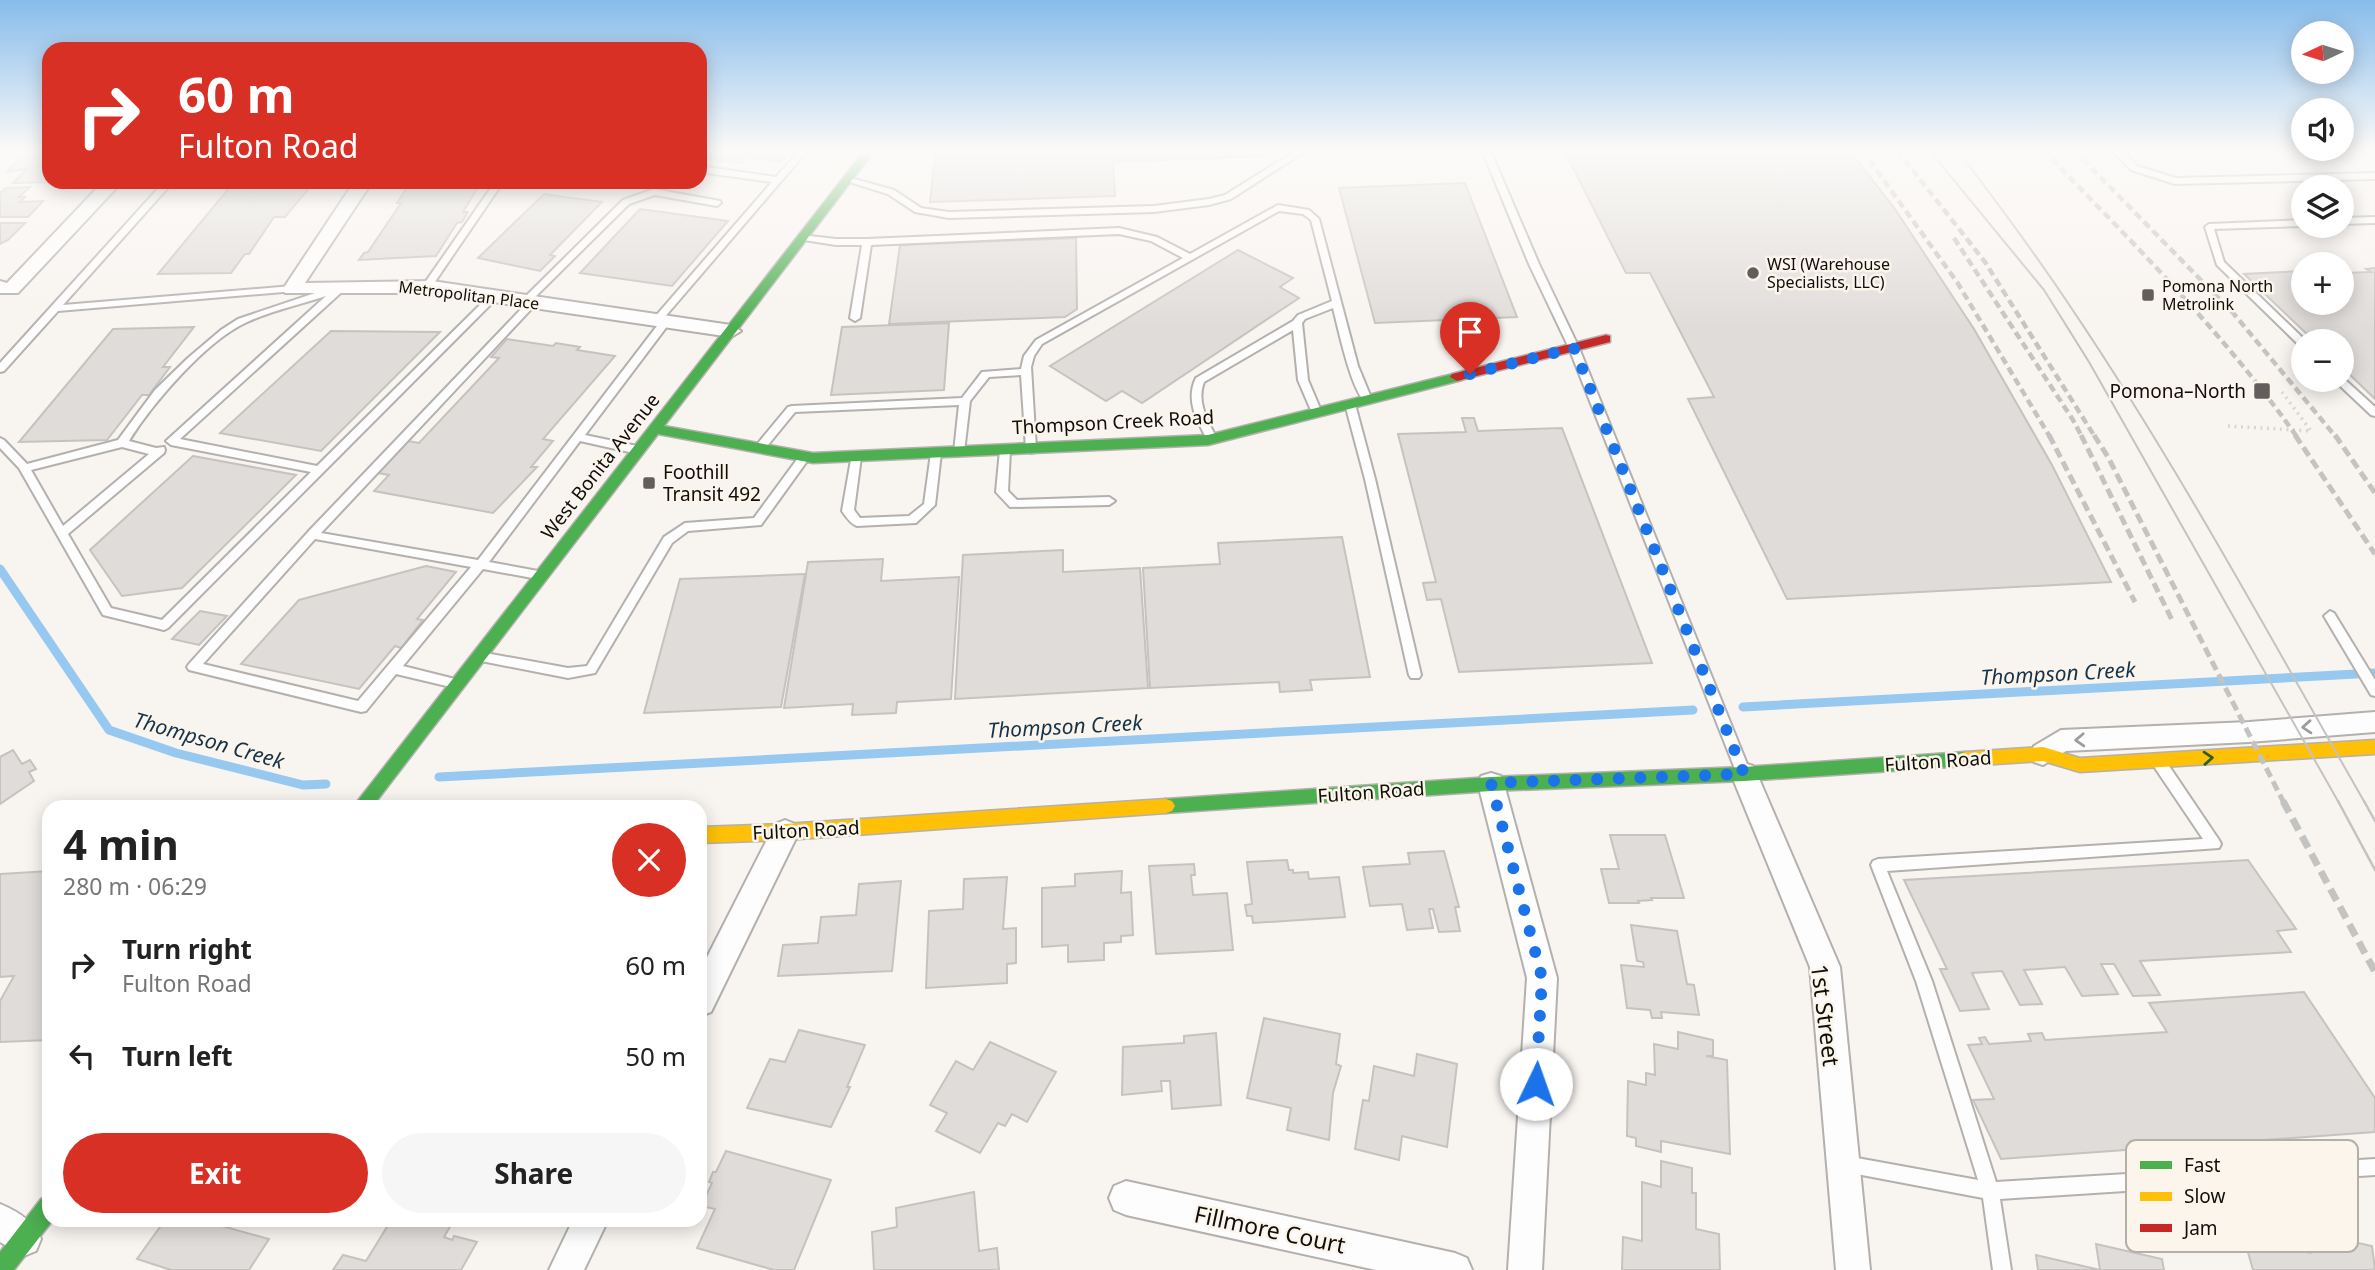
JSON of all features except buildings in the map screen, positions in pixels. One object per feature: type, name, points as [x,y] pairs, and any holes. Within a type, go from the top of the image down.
[{"type":"street","points":[[6,288],[85,209]]},
{"type":"street","points":[[292,289],[345,209]]},
{"type":"street","name":"West Bonita Avenue","points":[[368,800],[825,209]]},
{"type":"street","name":"Metropolitan Place","points":[[292,289],[427,287],[731,331]]},
{"type":"street","name":"Thompson Creek Road","points":[[655,429],[805,457],[856,457],[1212,439],[1606,339]]},
{"type":"street","name":"Fulton Road","points":[[2043,754],[2061,741],[2249,732],[2375,722]]},
{"type":"street","name":"Fulton Road","points":[[707,835],[785,832],[1491,783],[1744,774],[2043,754],[2080,765],[2375,747]]},
{"type":"street","name":"1st Street","points":[[1744,774],[1825,967],[1853,1270]]},
{"type":"street","points":[[1491,783],[1542,978],[1525,1270]]},
{"type":"street","points":[[707,988],[785,832]]},
{"type":"street","name":"Fillmore Court","points":[[1126,1198],[1455,1270]]},
{"type":"street","points":[[1,1270],[12,1230],[42,1211]]},
{"type":"street","points":[[566,1270],[588,1227]]},
{"type":"lane","points":[[0,369],[145,209]]},
{"type":"lane","points":[[427,287],[480,209]]},
{"type":"lane","points":[[619,209],[312,535],[194,667],[360,707],[395,669],[481,564],[578,437],[661,320],[754,209]]},
{"type":"lane","points":[[917,209],[949,215],[1145,209]]},
{"type":"lane","points":[[1031,449],[1026,372],[1028,356],[1040,342],[1276,209]]},
{"type":"lane","points":[[1287,209],[1306,212],[1315,219],[1353,366],[1367,400]]},
{"type":"lane","points":[[1511,209],[1574,348],[1744,774]]},
{"type":"lane","points":[[2354,221],[2375,220]]},
{"type":"lane","points":[[2291,224],[2209,227],[2220,263],[2291,332]]},
{"type":"lane","points":[[804,237],[836,242],[867,242],[1119,231],[1154,239],[1189,257]]},
{"type":"lane","points":[[855,318],[867,242]]},
{"type":"lane","points":[[62,533],[171,441],[342,287]]},
{"type":"lane","points":[[121,443],[147,405],[227,330],[241,321],[342,287]]},
{"type":"lane","points":[[57,308],[292,289]]},
{"type":"lane","points":[[0,442],[24,468],[107,612],[164,625],[494,296]]},
{"type":"lane","points":[[1212,439],[1196,404],[1194,390],[1200,380],[1297,323],[1301,317],[1336,303]]},
{"type":"lane","points":[[1297,323],[1303,380],[1317,413]]},
{"type":"lane","points":[[959,452],[965,401],[986,374],[1026,372]]},
{"type":"lane","points":[[2352,392],[2375,414]]},
{"type":"lane","points":[[759,448],[792,409],[965,401]]},
{"type":"lane","points":[[1350,404],[1415,675]]},
{"type":"lane","points":[[578,437],[639,450]]},
{"type":"lane","points":[[171,441],[320,470]]},
{"type":"lane","points":[[24,468],[121,443],[157,452]]},
{"type":"lane","points":[[1005,450],[1002,492],[1014,504],[1109,501]]},
{"type":"lane","points":[[856,457],[848,511],[857,522],[912,520],[929,505],[936,453]]},
{"type":"lane","points":[[479,657],[568,673],[591,670],[668,540],[685,527],[757,522],[805,457]]},
{"type":"lane","points":[[312,535],[542,575]]},
{"type":"lane","points":[[2330,616],[2375,691]]},
{"type":"lane","points":[[395,669],[459,684]]},
{"type":"lane","points":[[2002,1270],[1990,1191],[1924,981],[1878,864],[2214,844],[2158,761]]},
{"type":"lane","points":[[1842,1164],[1990,1191],[2126,1183]]},
{"type":"path","points":[[2228,426],[2311,430],[2282,392]]},
{"type":"waterway","name":"Thompson Creek","points":[[0,569],[109,730],[176,753],[303,785],[326,784]]},
{"type":"waterway","name":"Thompson Creek","points":[[1743,707],[2375,673]]},
{"type":"waterway","name":"Thompson Creek","points":[[439,777],[1693,710]]},
{"type":"tram line","points":[[1978,209],[2044,290],[2089,362],[2339,803]]},
{"type":"tram line","points":[[2001,209],[2058,289],[2150,430],[2365,803]]},
{"type":"tram line","points":[[2338,801],[2375,870]]},
{"type":"tram line","points":[[2364,801],[2375,821]]},
{"type":"railway","points":[[1905,209],[1957,282],[2050,437]]},
{"type":"railway","points":[[1944,209],[1985,262],[2095,437]]},
{"type":"railway","points":[[2100,209],[2208,324],[2297,437]]},
{"type":"railway","points":[[2132,209],[2234,314],[2336,437]]},
{"type":"railway","points":[[1954,238],[2082,437]]},
{"type":"railway","points":[[2049,435],[2135,602]]},
{"type":"railway","points":[[2094,435],[2108,457],[2284,803]]},
{"type":"railway","points":[[2295,435],[2375,554]]},
{"type":"railway","points":[[2335,435],[2375,493]]},
{"type":"railway","points":[[2082,437],[2172,620]]},
{"type":"railway","points":[[2283,801],[2375,972]]},
{"type":"traffic: fast","points":[[367,800],[824,209]]},
{"type":"traffic: fast","points":[[655,429],[813,458],[1208,440],[1457,377]]},
{"type":"traffic: fast","points":[[1166,806],[1491,784],[1744,774],[1965,759]]},
{"type":"traffic: fast","points":[[0,1270],[42,1216]]},
{"type":"traffic: slow","points":[[1965,759],[2043,754],[2080,765],[2375,747]]},
{"type":"traffic: slow","points":[[707,835],[785,832],[1166,806]]},
{"type":"traffic: jam","points":[[1457,377],[1606,339]]},
{"type":"place","name":"WSI (Warehouse Specialists, LLC)","points":[[1753,273]]},
{"type":"place","name":"Pomona North Metrolink","points":[[2148,295]]},
{"type":"place","name":"Pomona–North","points":[[2262,391]]},
{"type":"place","name":"Foothill Transit 492","points":[[649,483]]},
{"type":"route","points":[[1470,374],[1574,348],[1744,774],[1491,783],[1542,978],[1536,1084]]}]
